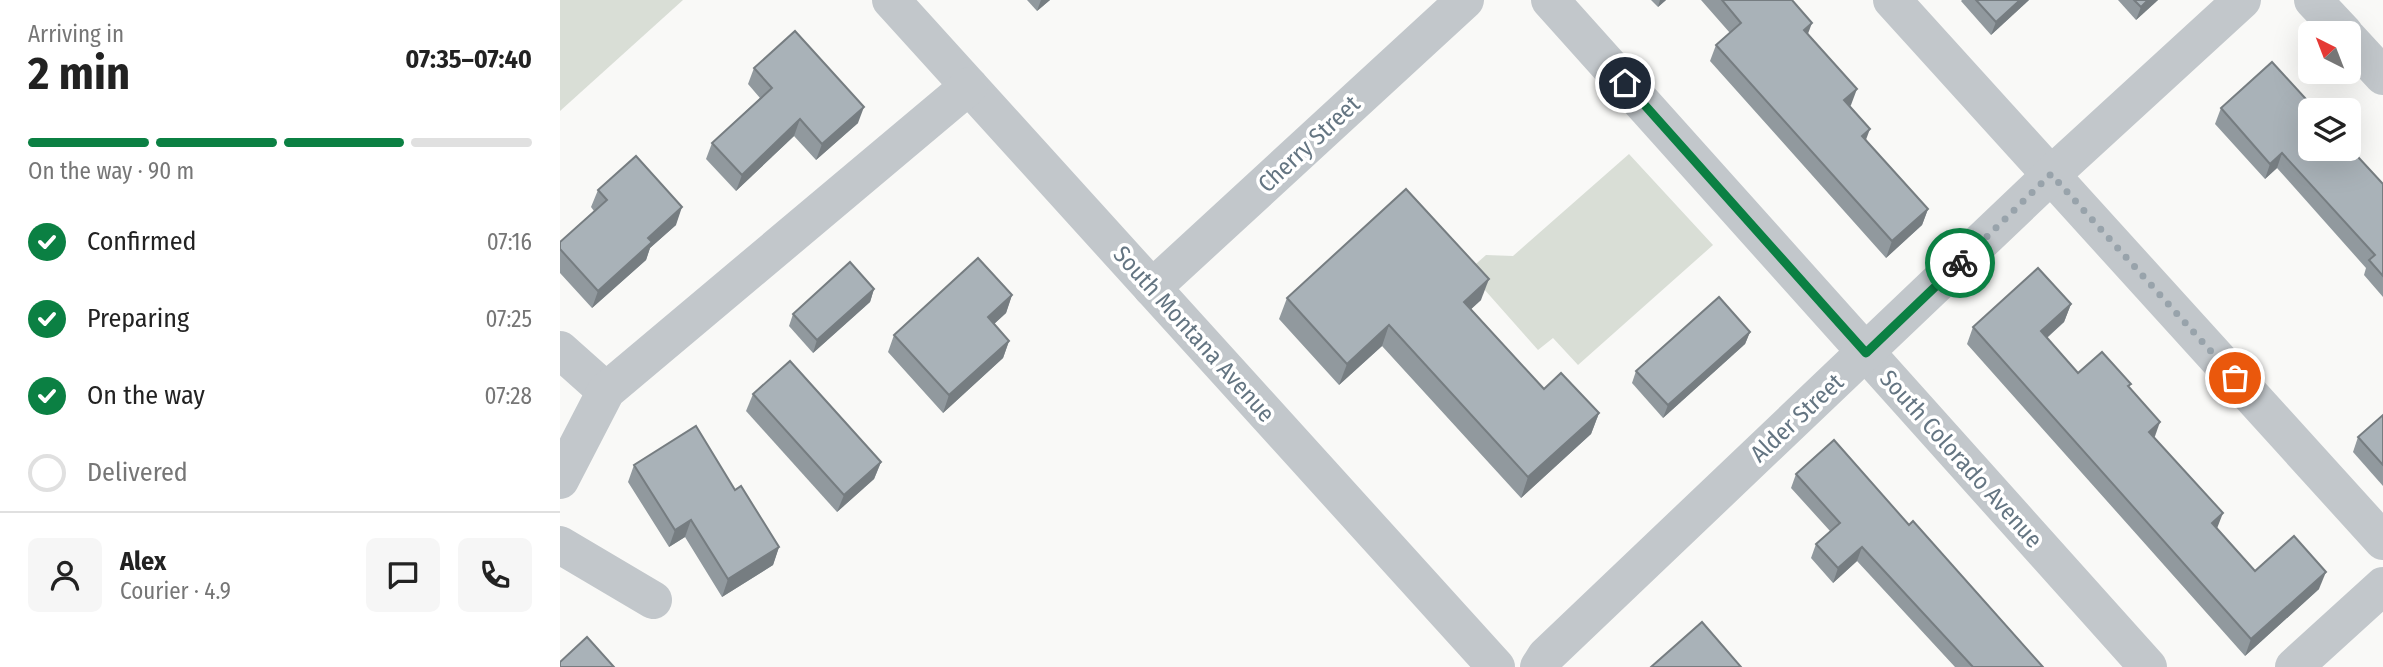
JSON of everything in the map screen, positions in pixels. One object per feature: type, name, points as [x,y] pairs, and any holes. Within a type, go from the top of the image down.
[{"type":"street","name":"South Montana Avenue","points":[[891,0],[1496,667]]},
{"type":"street","name":"Cherry Street","points":[[1152,288],[1465,0]]},
{"type":"street","name":"South Colorado Avenue","points":[[1550,0],[2148,667]]},
{"type":"street","points":[[1892,0],[2383,541]]},
{"type":"street","name":"Alder Street","points":[[1539,667],[1546,656],[2051,174],[2242,0]]},
{"type":"street","points":[[2313,0],[2333,21]]},
{"type":"street","points":[[2361,52],[2383,76]]},
{"type":"street","points":[[560,480],[606,391],[969,86]]},
{"type":"street","points":[[560,350],[606,391]]},
{"type":"street","points":[[560,545],[653,600]]},
{"type":"street","points":[[2294,667],[2383,586]]},
{"type":"shaded area","points":[[560,0],[683,0],[560,111]]},
{"type":"shaded area","points":[[1629,154],[1713,245],[1578,365],[1553,338],[1538,350],[1468,271],[1486,255],[1513,256]]},
{"type":"building","points":[[1722,0],[1792,0],[1812,23],[1804,30],[1857,89],[1844,100],[1870,129],[1862,136],[1928,209],[1892,241],[1716,45],[1741,23]]},
{"type":"building","points":[[1976,0],[2020,0],[1996,22]]},
{"type":"building","points":[[2134,0],[2148,0],[2141,7]]},
{"type":"building","points":[[795,31],[864,107],[822,144],[800,119],[742,175],[712,143],[772,88],[754,68]]},
{"type":"building","points":[[2272,62],[2305,98],[2298,98],[2298,161],[2361,160],[2383,184],[2383,276],[2369,260],[2375,255],[2282,153],[2270,164],[2221,108]]},
{"type":"building","points":[[636,156],[682,207],[648,238],[652,242],[598,291],[560,249],[560,242],[607,200],[598,190]]},
{"type":"building","points":[[1406,189],[1489,279],[1464,302],[1544,389],[1561,373],[1599,413],[1528,477],[1389,325],[1347,364],[1287,298]]},
{"type":"building","points":[[978,258],[1012,295],[988,317],[1009,341],[949,395],[894,335]]},
{"type":"building","points":[[850,262],[874,289],[817,340],[793,314]]},
{"type":"building","points":[[2038,268],[2071,304],[2041,331],[2078,373],[2102,352],[2131,384],[2128,386],[2160,422],[2149,432],[2223,513],[2212,523],[2255,571],[2294,536],[2326,572],[2251,639],[1973,327]]},
{"type":"building","points":[[1719,297],[1750,332],[1668,405],[1636,371]]},
{"type":"building","points":[[790,361],[881,462],[844,495],[753,394]]},
{"type":"building","points":[[2383,415],[2383,465],[2358,437]]},
{"type":"building","points":[[696,426],[735,490],[741,486],[779,547],[728,579],[691,520],[675,530],[634,465]]},
{"type":"building","points":[[1834,440],[1909,525],[1913,521],[2043,667],[1973,667],[1862,547],[1838,568],[1816,544],[1840,523],[1796,474]]},
{"type":"building","points":[[1702,622],[1741,667],[1651,667]]},
{"type":"building","points":[[587,637],[614,667],[560,667],[560,662]]},
{"type":"way so far","points":[[1960,263],[2051,174],[2235,378]]},
{"type":"route","points":[[1625,83],[1866,353],[1960,263]]}]
